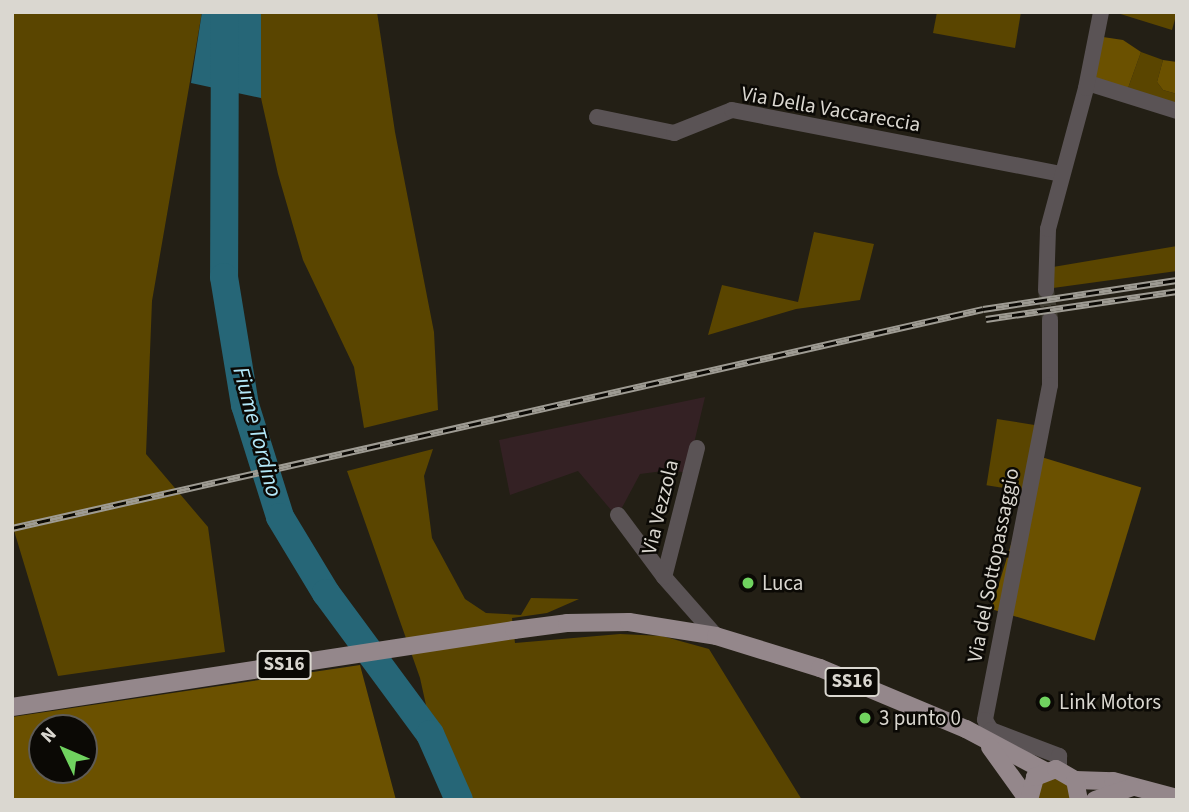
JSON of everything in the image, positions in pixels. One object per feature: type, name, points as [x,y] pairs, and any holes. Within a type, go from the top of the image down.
[{"type":"main road","name":"SS16","points":[[12,707],[514,630],[600,621],[716,636],[820,668],[1075,780],[1136,786],[1177,798]]},
{"type":"main road","points":[[984,738],[1028,800]]},
{"type":"main road","points":[[1028,800],[1031,783],[1052,770]]},
{"type":"main road","points":[[1075,780],[1079,800]]},
{"type":"main road","points":[[1095,800],[1136,786]]},
{"type":"street","points":[[1046,290],[1048,229],[1060,174],[1087,83],[1101,12]]},
{"type":"street","points":[[1087,83],[1177,111]]},
{"type":"street","name":"Via Della Vaccareccia","points":[[597,117],[674,133],[732,110],[1060,174]]},
{"type":"street","name":"Via del Sottopassaggio","points":[[1050,320],[1049,384],[985,720],[991,730],[1059,756],[1052,770]]},
{"type":"street","name":"Via Vezzola","points":[[664,577],[697,448]]},
{"type":"street","name":"Via Vezzola","points":[[618,515],[664,577],[716,636]]},
{"type":"shaded area","points":[[12,12],[202,12],[152,301],[146,454],[208,527],[225,652],[58,676],[12,524]]},
{"type":"shaded area","points":[[261,12],[377,12],[395,132],[434,332],[438,410],[364,428],[354,367],[303,260],[278,174],[261,98]]},
{"type":"shaded area","points":[[937,12],[1021,12],[1015,48],[933,33]]},
{"type":"shaded area","points":[[1114,12],[1177,12],[1172,30]]},
{"type":"shaded area","points":[[1103,37],[1123,40],[1141,52],[1127,91],[1095,80]]},
{"type":"shaded area","points":[[1141,52],[1163,60],[1157,82],[1163,90],[1177,94],[1177,105],[1127,91]]},
{"type":"shaded area","points":[[1163,60],[1177,62],[1177,94],[1163,90],[1157,82]]},
{"type":"shaded area","points":[[814,232],[874,244],[860,300],[796,309],[708,335],[722,285],[798,302]]},
{"type":"shaded area","points":[[1177,246],[1177,271],[1053,288],[1053,267]]},
{"type":"shaded area","points":[[705,397],[687,473],[671,470],[640,474],[617,517],[578,471],[510,495],[499,440]]},
{"type":"shaded area","points":[[997,419],[1035,425],[1024,491],[987,485]]},
{"type":"shaded area","points":[[433,449],[424,476],[432,538],[465,599],[486,613],[521,615],[531,598],[579,599],[547,613],[512,618],[515,643],[620,634],[662,636],[709,649],[802,800],[447,800],[420,678],[347,471]]},
{"type":"shaded area","points":[[1038,456],[1141,488],[1095,641],[991,609]]},
{"type":"shaded area","points":[[360,665],[396,800],[15,800],[12,794],[12,717],[28,715],[28,784],[98,784],[98,714],[32,714]]},
{"type":"shaded area","points":[[1065,776],[1074,800],[1035,800],[1039,780]]},
{"type":"water","points":[[202,12],[261,12],[261,98],[191,83]]},
{"type":"waterway","name":"Fiume Tordino","points":[[225,12],[224,277],[245,405],[280,517],[326,593],[430,734],[459,800]]},
{"type":"tunnel","points":[[1046,290],[1050,320]]},
{"type":"railway","points":[[12,528],[983,309],[1177,280]]},
{"type":"railway","points":[[986,319],[1177,291]]},
{"type":"place","name":"Luca","points":[[748,583]]},
{"type":"place","name":"Link Motors","points":[[1045,702]]},
{"type":"place","name":"3 punto 0","points":[[865,718]]}]
